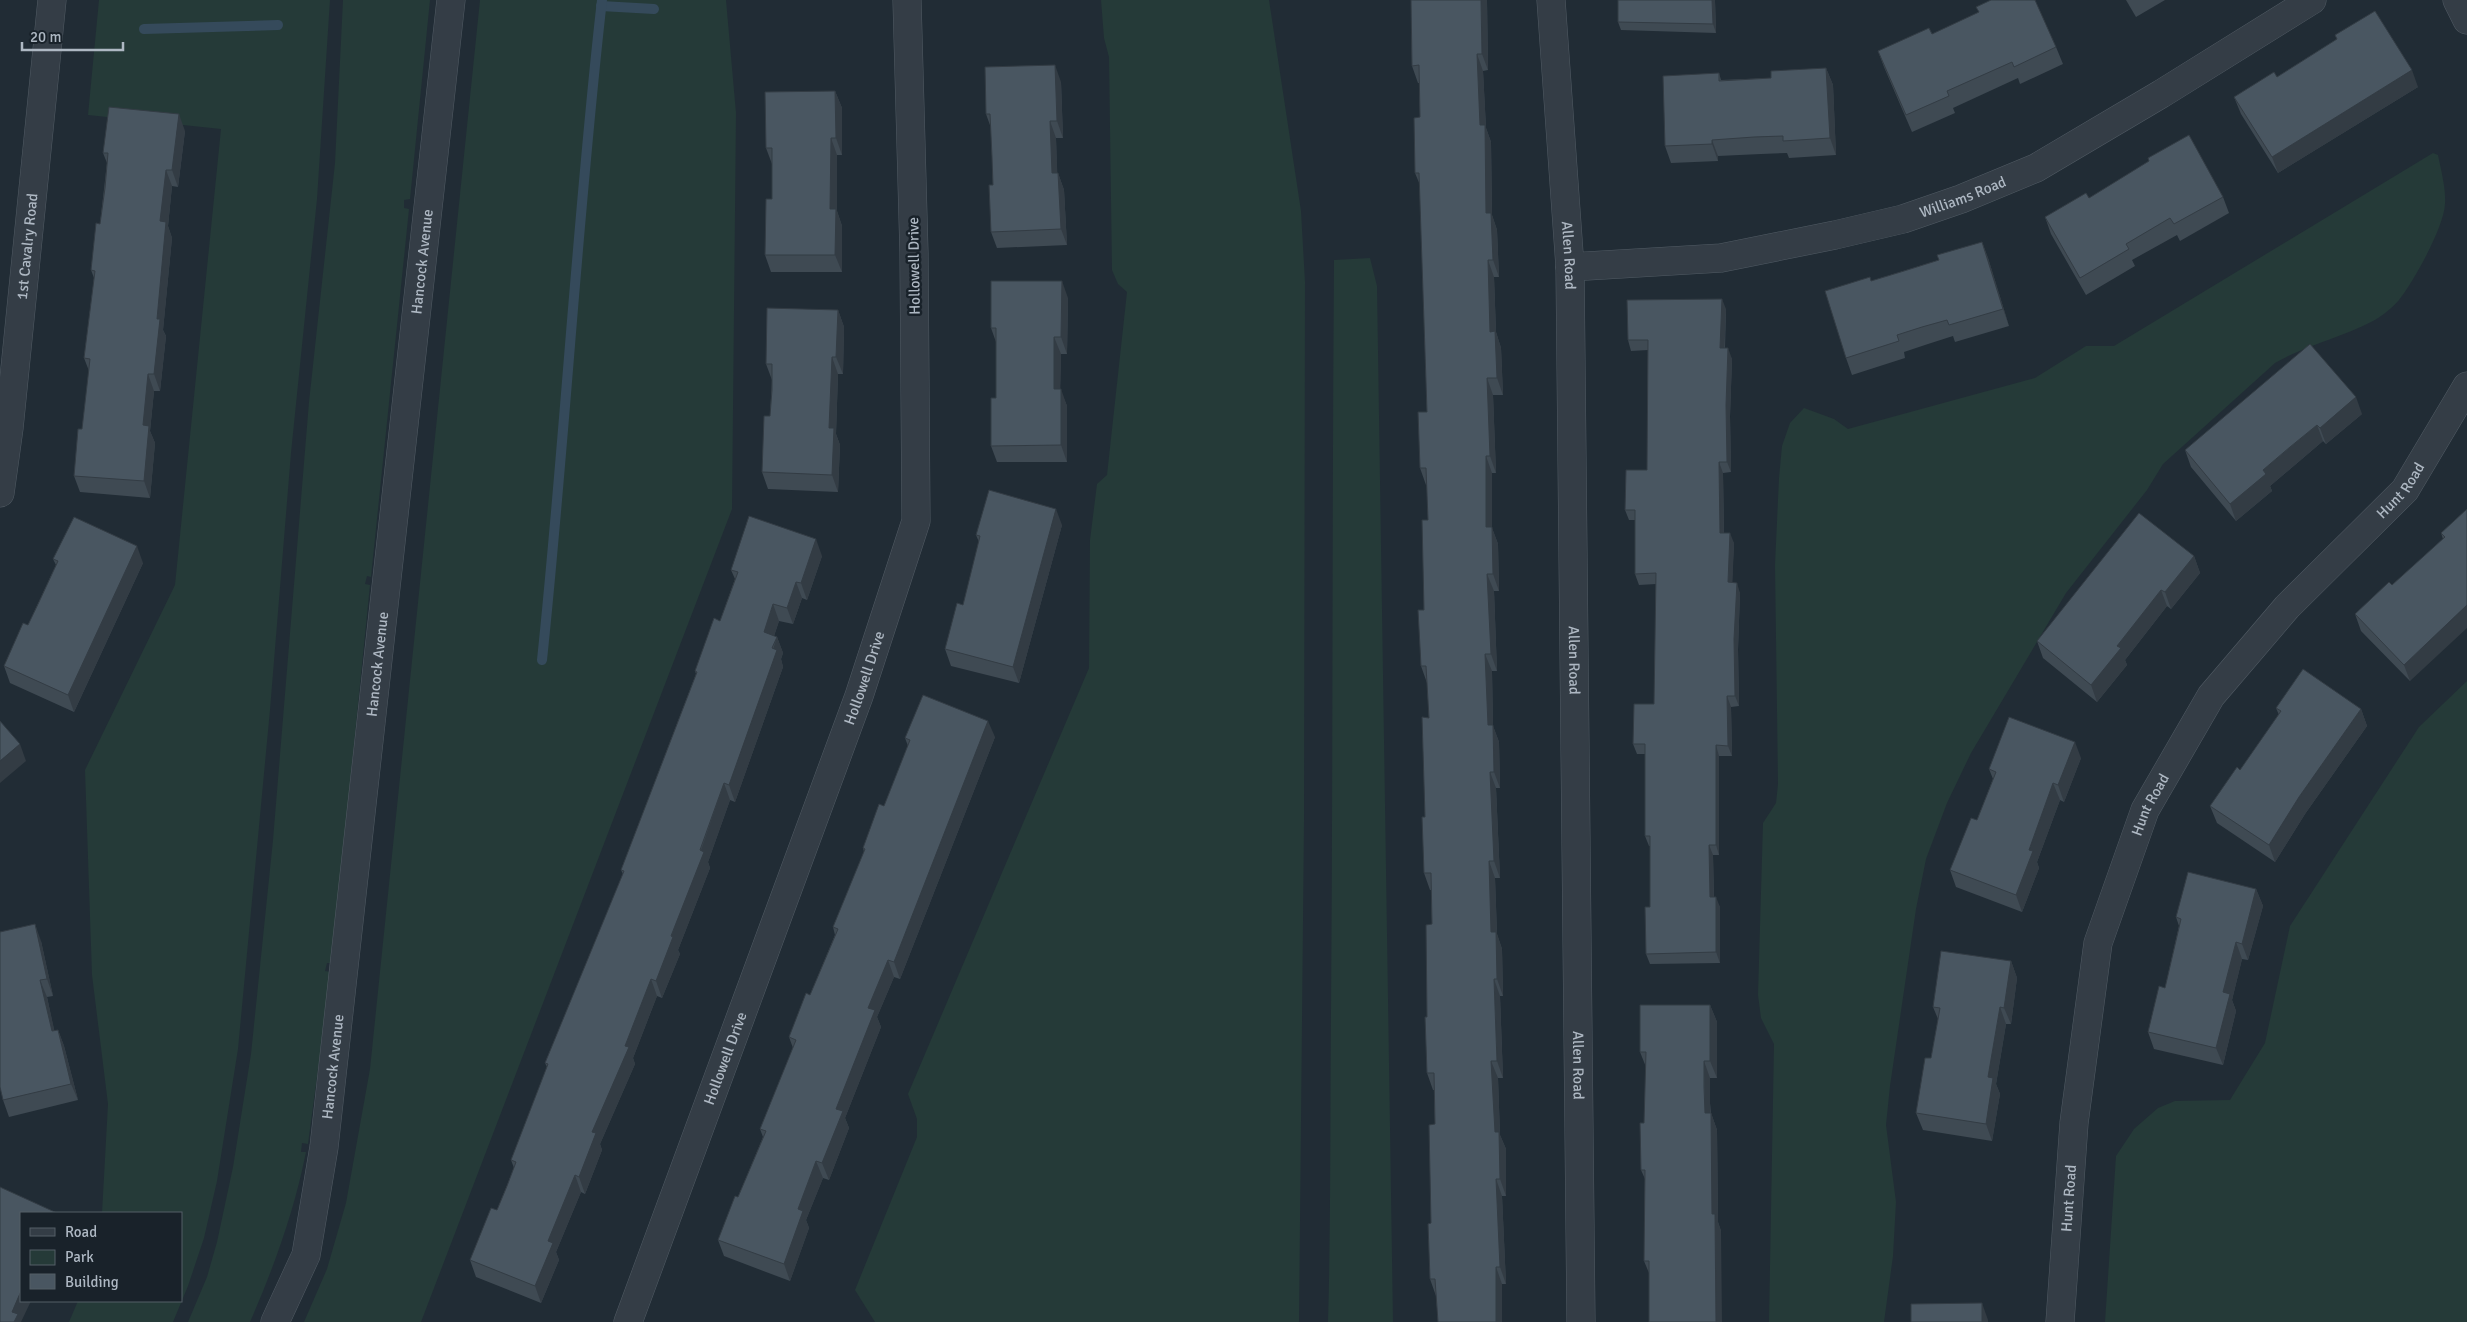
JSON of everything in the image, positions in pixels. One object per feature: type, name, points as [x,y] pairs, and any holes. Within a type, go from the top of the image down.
[{"type":"street","name":"1st Cavalry Road","points":[[0,493],[16,362],[52,0]]},
{"type":"street","name":"Hancock Avenue","points":[[275,1322],[306,1255],[324,1148],[451,0]]},
{"type":"street","name":"Hollowell Drive","points":[[628,1322],[859,696],[916,521],[914,253],[908,0]]},
{"type":"street","name":"Allen Road","points":[[1551,0],[1570,267],[1581,1322]]},
{"type":"street","name":"Williams Road","points":[[1570,267],[1721,258],[1834,236],[1903,219],[1961,200],[2036,168],[2161,94],[2312,0]]},
{"type":"street","points":[[2457,0],[2467,20]]},
{"type":"street","name":"Hunt Road","points":[[2060,1322],[2074,1123],[2098,943],[2145,810],[2211,696],[2287,607],[2406,490],[2467,386]]},
{"type":"green space","points":[[99,0],[330,0],[317,199],[291,453],[270,710],[238,1049],[217,1181],[204,1238],[182,1300],[182,1212],[102,1212],[108,1104],[92,975],[85,770],[175,585],[221,129],[88,115]]},
{"type":"green space","points":[[343,0],[430,0],[410,199],[404,200],[404,208],[409,209],[371,577],[367,576],[365,584],[370,585],[332,963],[327,963],[325,971],[331,972],[308,1144],[302,1143],[301,1152],[306,1152],[296,1196],[259,1301],[250,1322],[188,1322],[207,1277],[217,1242],[233,1167],[251,1054],[273,840],[309,402],[335,163]]},
{"type":"green space","points":[[480,0],[726,0],[736,113],[732,509],[421,1322],[304,1322],[327,1269],[346,1203],[370,1069]]},
{"type":"green space","points":[[1101,0],[1269,0],[1301,211],[1305,282],[1304,822],[1299,1322],[875,1322],[855,1290],[917,1137],[917,1119],[908,1094],[1089,668],[1090,540],[1097,484],[1107,475],[1127,292],[1118,284],[1112,270],[1109,57],[1104,38]]},
{"type":"green space","points":[[2433,153],[2438,155],[2443,179],[2445,204],[2443,214],[2440,226],[2427,254],[2399,300],[2387,312],[2373,321],[2299,351],[2275,363],[2163,464],[2147,490],[2066,593],[1971,753],[1947,803],[1926,859],[1916,909],[1886,1125],[1896,1202],[1893,1256],[1884,1322],[1769,1322],[1774,1044],[1761,1018],[1758,995],[1763,823],[1776,803],[1778,784],[1775,565],[1782,446],[1790,423],[1804,408],[1834,419],[1848,429],[2035,378],[2086,346],[2114,346]]},
{"type":"green space","points":[[1370,258],[1377,286],[1393,1322],[1328,1322],[1330,1245],[1334,260]]},
{"type":"green space","points":[[2467,681],[2467,1322],[2105,1322],[2116,1156],[2134,1129],[2158,1108],[2175,1101],[2230,1100],[2265,1043],[2290,926],[2419,727]]},
{"type":"green space","points":[[78,1302],[181,1302],[173,1322],[69,1322]]},
{"type":"building","points":[[1411,0],[1481,0],[1482,54],[1477,54],[1480,125],[1485,125],[1486,213],[1491,213],[1493,260],[1488,260],[1490,332],[1495,331],[1497,378],[1487,378],[1490,456],[1486,456],[1486,527],[1492,527],[1493,574],[1487,574],[1491,654],[1485,654],[1488,725],[1493,725],[1494,772],[1490,772],[1494,861],[1489,861],[1491,932],[1496,932],[1497,979],[1494,979],[1497,1061],[1491,1061],[1495,1132],[1499,1132],[1500,1179],[1496,1179],[1500,1267],[1496,1267],[1496,1322],[1438,1322],[1435,1279],[1430,1279],[1428,1224],[1431,1223],[1429,1125],[1435,1124],[1434,1073],[1427,1073],[1425,1017],[1427,1017],[1426,925],[1432,924],[1431,873],[1424,873],[1422,817],[1425,817],[1422,717],[1429,718],[1426,666],[1421,666],[1418,610],[1424,610],[1422,520],[1428,520],[1426,468],[1420,468],[1418,412],[1427,412],[1419,173],[1415,173],[1414,118],[1420,117],[1419,65],[1412,66]]},
{"type":"building","points":[[1618,0],[1712,0],[1713,24],[1618,22]]},
{"type":"building","points":[[1991,0],[2035,0],[2056,47],[2014,67],[2012,62],[1947,91],[1949,96],[1906,115],[1878,51],[1929,28],[1932,34],[1979,12],[1976,7]]},
{"type":"building","points":[[2375,11],[2412,70],[2272,157],[2234,97],[2274,72],[2277,77],[2337,39],[2335,35]]},
{"type":"building","points":[[1055,65],[1057,121],[1050,121],[1052,173],[1058,173],[1061,229],[991,232],[989,185],[993,185],[992,157],[990,114],[986,114],[985,67]]},
{"type":"building","points":[[1826,68],[1830,138],[1783,141],[1783,136],[1754,137],[1712,140],[1712,144],[1665,146],[1663,76],[1719,73],[1719,81],[1771,78],[1771,71]]},
{"type":"building","points":[[835,91],[836,138],[831,138],[830,209],[836,209],[835,255],[765,255],[766,199],[772,199],[772,148],[766,148],[765,92]]},
{"type":"building","points":[[109,107],[179,114],[172,170],[166,170],[160,221],[166,222],[157,319],[160,319],[154,374],[148,374],[143,425],[149,426],[144,481],[74,476],[78,429],[82,429],[90,359],[84,358],[95,271],[91,270],[96,223],[100,224],[105,188],[108,153],[103,153]]},
{"type":"building","points":[[2189,135],[2223,197],[2174,224],[2170,218],[2126,244],[2129,249],[2080,278],[2045,217],[2086,193],[2089,198],[2149,161],[2148,158]]},
{"type":"building","points":[[1982,242],[2003,309],[1949,325],[1947,320],[1922,327],[1897,335],[1899,341],[1846,358],[1825,291],[1870,277],[1871,281],[1904,271],[1939,260],[1937,255]]},
{"type":"building","points":[[991,281],[1062,281],[1061,337],[1054,337],[1054,389],[1061,389],[1061,445],[991,446],[991,398],[996,398],[996,328],[991,328]]},
{"type":"building","points":[[1722,299],[1720,348],[1728,348],[1727,462],[1719,462],[1720,533],[1730,533],[1728,582],[1737,583],[1734,639],[1735,696],[1727,696],[1728,746],[1716,745],[1716,845],[1709,845],[1710,897],[1716,897],[1716,952],[1646,954],[1645,907],[1650,907],[1650,836],[1645,836],[1645,744],[1633,744],[1634,704],[1654,704],[1656,573],[1635,574],[1635,510],[1625,510],[1626,470],[1647,470],[1648,340],[1628,340],[1627,300]]},
{"type":"building","points":[[767,308],[838,310],[836,357],[832,357],[829,428],[834,428],[832,475],[762,472],[764,416],[770,416],[772,390],[772,364],[766,364]]},
{"type":"building","points":[[2310,344],[2356,397],[2320,428],[2317,425],[2290,447],[2263,470],[2266,474],[2230,504],[2185,450]]},
{"type":"building","points":[[989,490],[1056,509],[1013,667],[945,649],[957,603],[963,605],[980,536],[976,535]]},
{"type":"building","points":[[2467,509],[2467,605],[2404,665],[2355,614],[2389,582],[2392,585],[2445,537],[2441,533]]},
{"type":"building","points":[[2139,513],[2194,556],[2165,592],[2161,590],[2117,646],[2121,648],[2091,685],[2037,641]]},
{"type":"building","points":[[749,516],[816,539],[801,583],[796,582],[787,608],[773,604],[764,632],[777,637],[772,648],[777,650],[729,785],[724,783],[700,850],[704,852],[671,936],[673,937],[656,981],[651,979],[625,1046],[629,1047],[592,1132],[596,1133],[579,1177],[575,1175],[548,1241],[553,1243],[535,1286],[470,1260],[491,1208],[497,1210],[507,1186],[516,1162],[511,1160],[548,1064],[545,1063],[624,871],[621,870],[697,672],[695,671],[714,618],[720,621],[738,572],[731,570]]},
{"type":"building","points":[[74,517],[137,546],[68,695],[4,666],[23,623],[28,625],[39,602],[58,561],[53,559]]},
{"type":"building","points":[[2303,669],[2361,709],[2299,797],[2269,845],[2210,806],[2237,767],[2240,770],[2281,711],[2276,708]]},
{"type":"building","points":[[923,695],[988,721],[894,962],[888,960],[868,1008],[875,1010],[836,1109],[843,1111],[822,1163],[816,1161],[798,1209],[803,1211],[784,1264],[718,1240],[735,1196],[738,1197],[766,1131],[760,1129],[796,1040],[789,1037],[806,993],[810,995],[838,929],[833,927],[865,849],[863,848],[879,804],[884,806],[910,740],[905,738]]},
{"type":"building","points":[[2009,717],[2075,742],[2058,785],[2053,783],[2029,850],[2033,851],[2016,895],[1950,870],[1971,818],[1977,820],[1996,772],[1989,769]]},
{"type":"building","points":[[0,721],[20,744],[0,761]]},
{"type":"building","points":[[2188,872],[2256,889],[2242,944],[2236,942],[2223,992],[2230,994],[2216,1048],[2148,1032],[2159,986],[2165,988],[2181,919],[2176,917]]},
{"type":"building","points":[[35,924],[47,979],[40,980],[52,1031],[58,1030],[71,1084],[3,1100],[0,1087],[0,932]]},
{"type":"building","points":[[1941,951],[2011,961],[2004,1008],[2000,1007],[1988,1077],[1993,1078],[1986,1124],[1916,1113],[1925,1058],[1931,1058],[1940,1008],[1933,1007]]},
{"type":"building","points":[[1640,1005],[1710,1005],[1710,1061],[1704,1061],[1704,1087],[1705,1113],[1711,1113],[1712,1214],[1715,1214],[1716,1322],[1649,1322],[1649,1261],[1644,1261],[1645,1170],[1641,1170],[1640,1123],[1644,1123],[1646,1052],[1640,1052]]},
{"type":"building","points":[[0,1187],[55,1212],[20,1212],[20,1293],[12,1312],[18,1314],[14,1322],[0,1322]]},
{"type":"building","points":[[1982,1303],[1982,1322],[1911,1322],[1911,1304]]},
{"type":"waterway","points":[[542,660],[558,495],[585,165],[602,0]]},
{"type":"waterway","points":[[601,6],[654,9]]},
{"type":"waterway","points":[[144,29],[278,25]]}]
